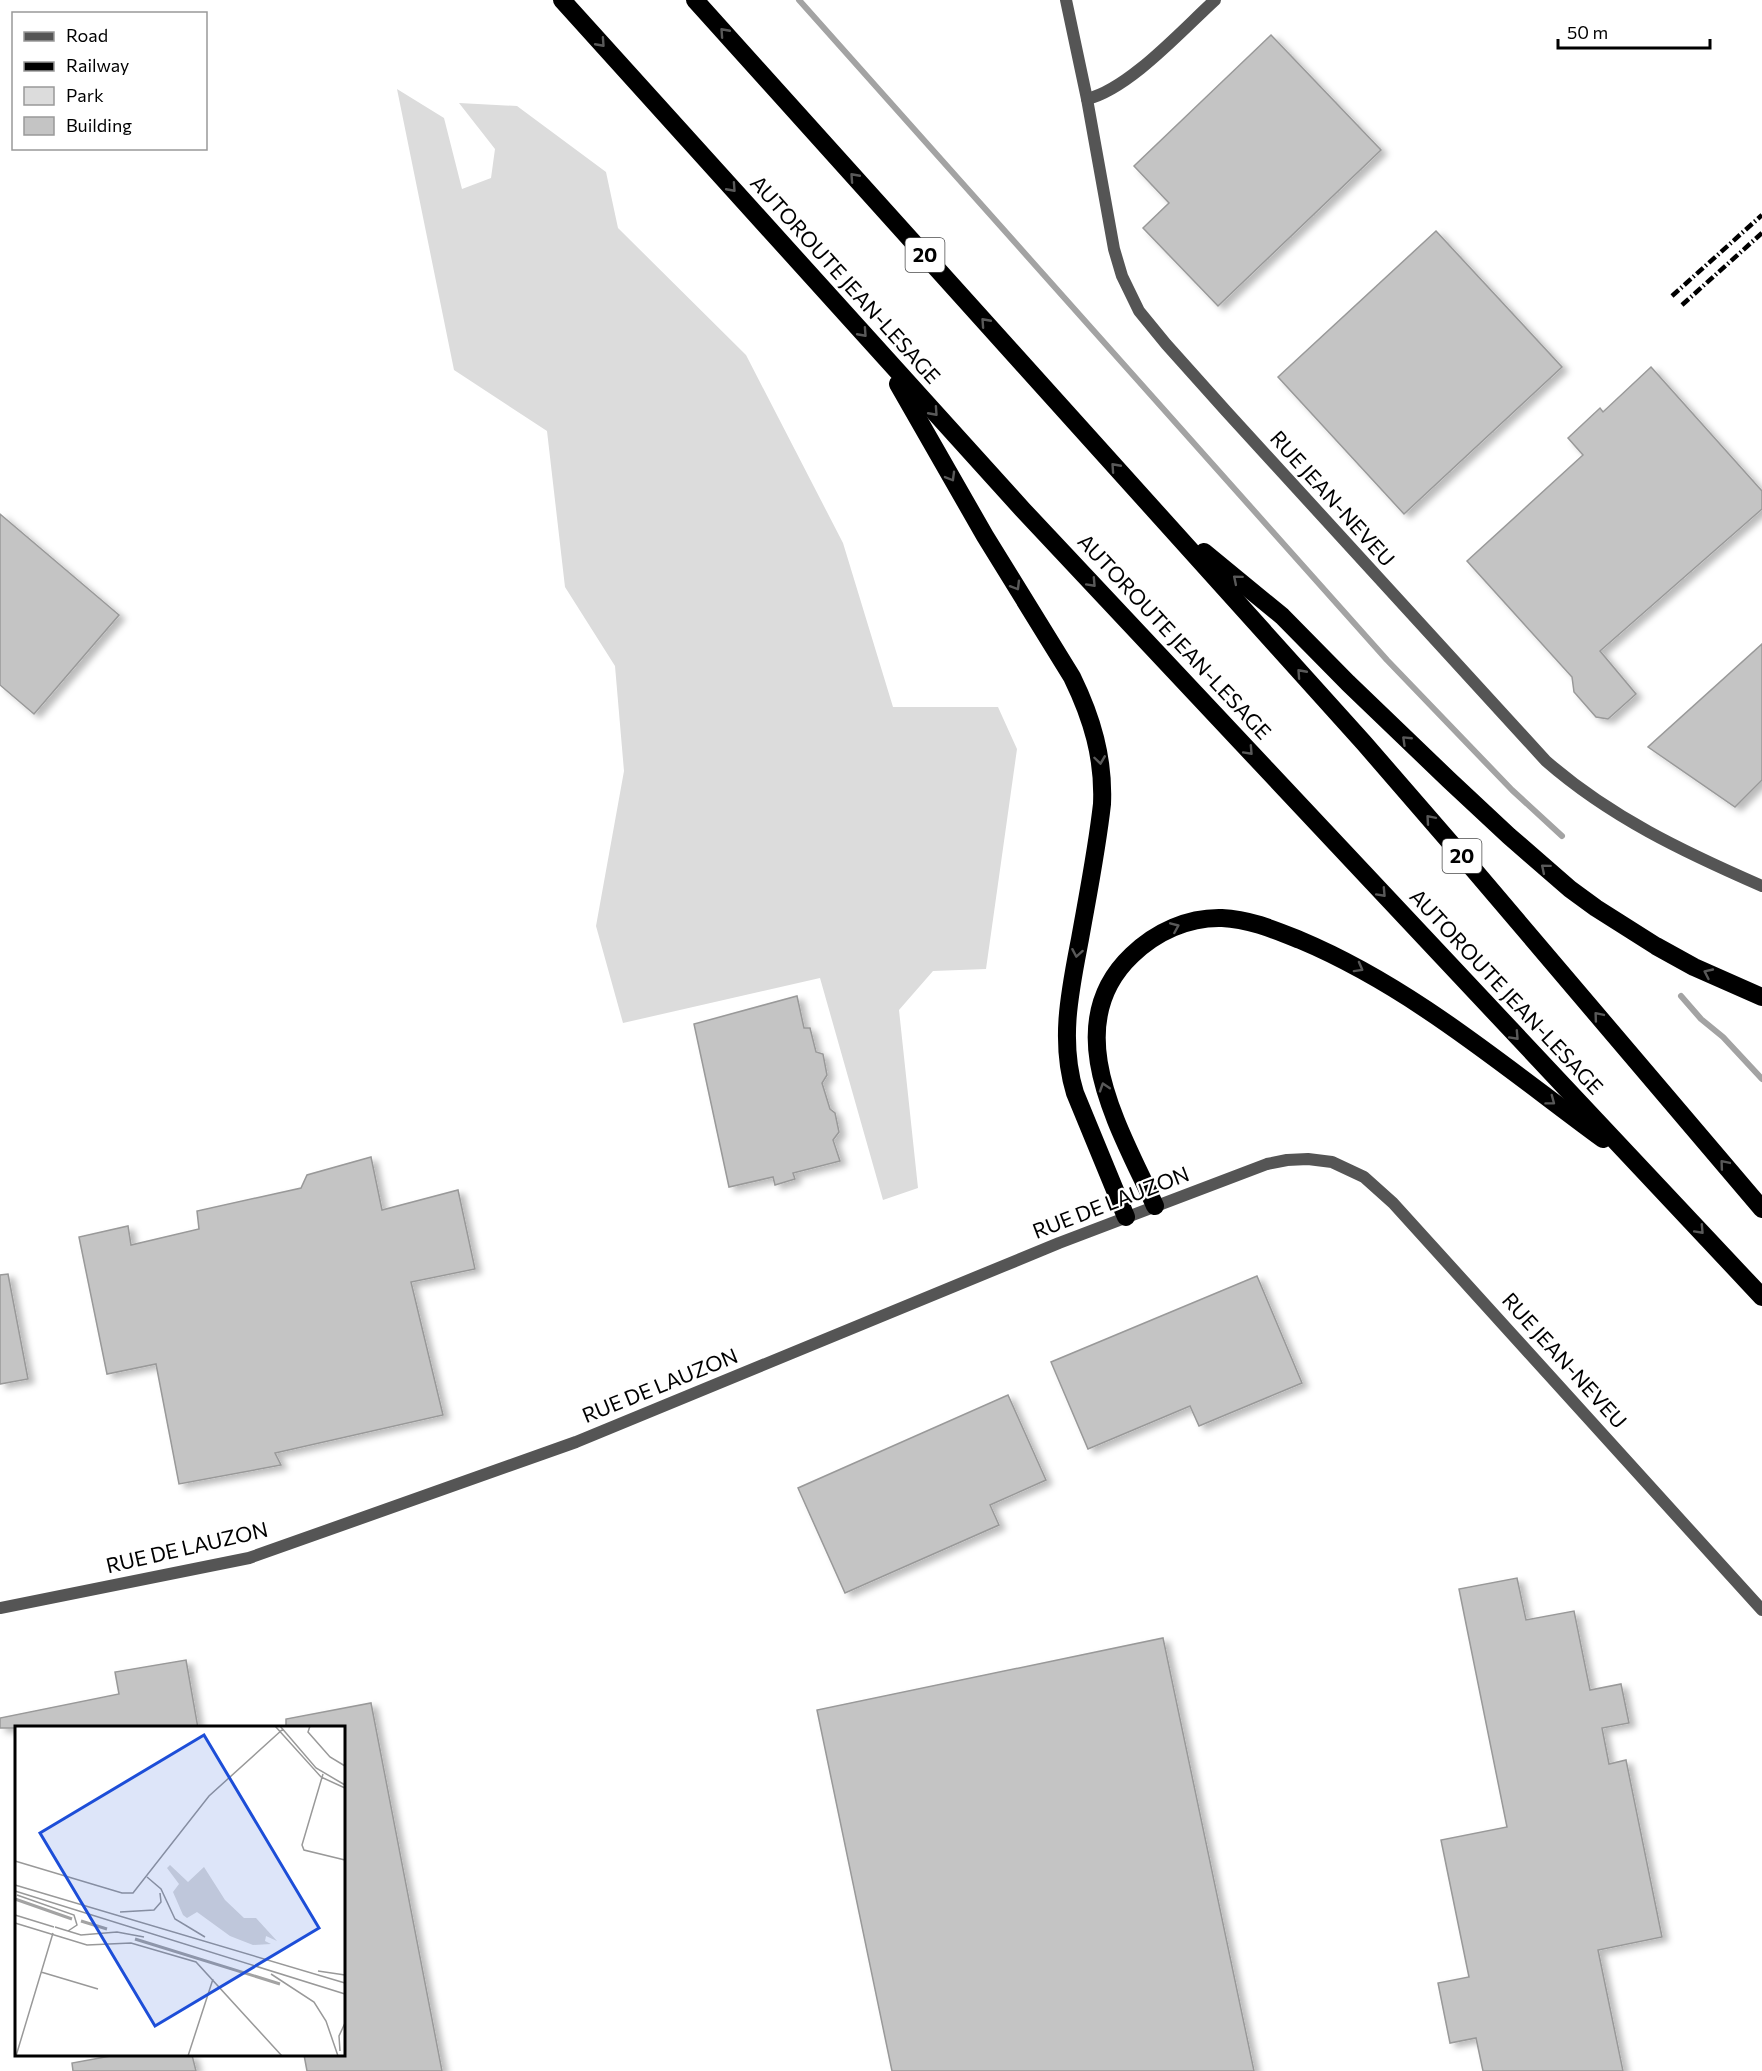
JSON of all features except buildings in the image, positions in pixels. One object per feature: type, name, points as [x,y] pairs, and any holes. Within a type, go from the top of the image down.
[{"type":"highway","name":"AUTOROUTE JEAN-LESAGE","points":[[562,0],[1023,510],[1762,1297]]},
{"type":"highway","name":"20","points":[[695,0],[1341,717],[1460,853],[1762,1209]]},
{"type":"highway","points":[[881,354],[985,536],[1072,677],[1084,700],[1095,733],[1102,774],[1102,804],[1066,1024],[1067,1052],[1076,1093],[1126,1217]]},
{"type":"highway","points":[[1155,510],[1282,616],[1348,684],[1449,780],[1570,889],[1649,942],[1694,967],[1762,997]]},
{"type":"highway","points":[[1155,1206],[1103,1082],[1096,1052],[1098,1016],[1112,980],[1126,961],[1146,942],[1180,924],[1221,918],[1248,922],[1277,931],[1325,951],[1370,974],[1441,1019],[1646,1172]]},
{"type":"street","name":"RUE JEAN-NEVEU","points":[[1066,0],[1118,264],[1133,300],[1155,332],[1546,761],[1594,799],[1644,830],[1674,847],[1762,886]]},
{"type":"street","points":[[1087,99],[1105,93],[1132,75],[1215,0]]},
{"type":"street","name":"RUE DE LAUZON","points":[[0,1608],[249,1558],[576,1442],[1126,1217],[1267,1164],[1297,1159],[1321,1160]]},
{"type":"street","name":"RUE JEAN-NEVEU","points":[[1321,1160],[1342,1166],[1364,1177],[1394,1203],[1762,1610]]},
{"type":"green space","points":[[397,89],[444,118],[462,189],[491,178],[495,149],[459,103],[517,106],[606,172],[618,228],[746,355],[843,543],[893,707],[998,707],[1017,749],[986,969],[933,971],[899,1010],[918,1188],[883,1200],[820,978],[623,1023],[596,926],[624,771],[615,666],[565,587],[547,431],[454,370]]},
{"type":"waterway","points":[[799,0],[1387,660],[1512,790],[1562,836]]},
{"type":"waterway","points":[[1681,996],[1762,1079]]},
{"type":"railway","points":[[1672,296],[1762,215]]},
{"type":"railway","points":[[1682,305],[1762,233]]}]
